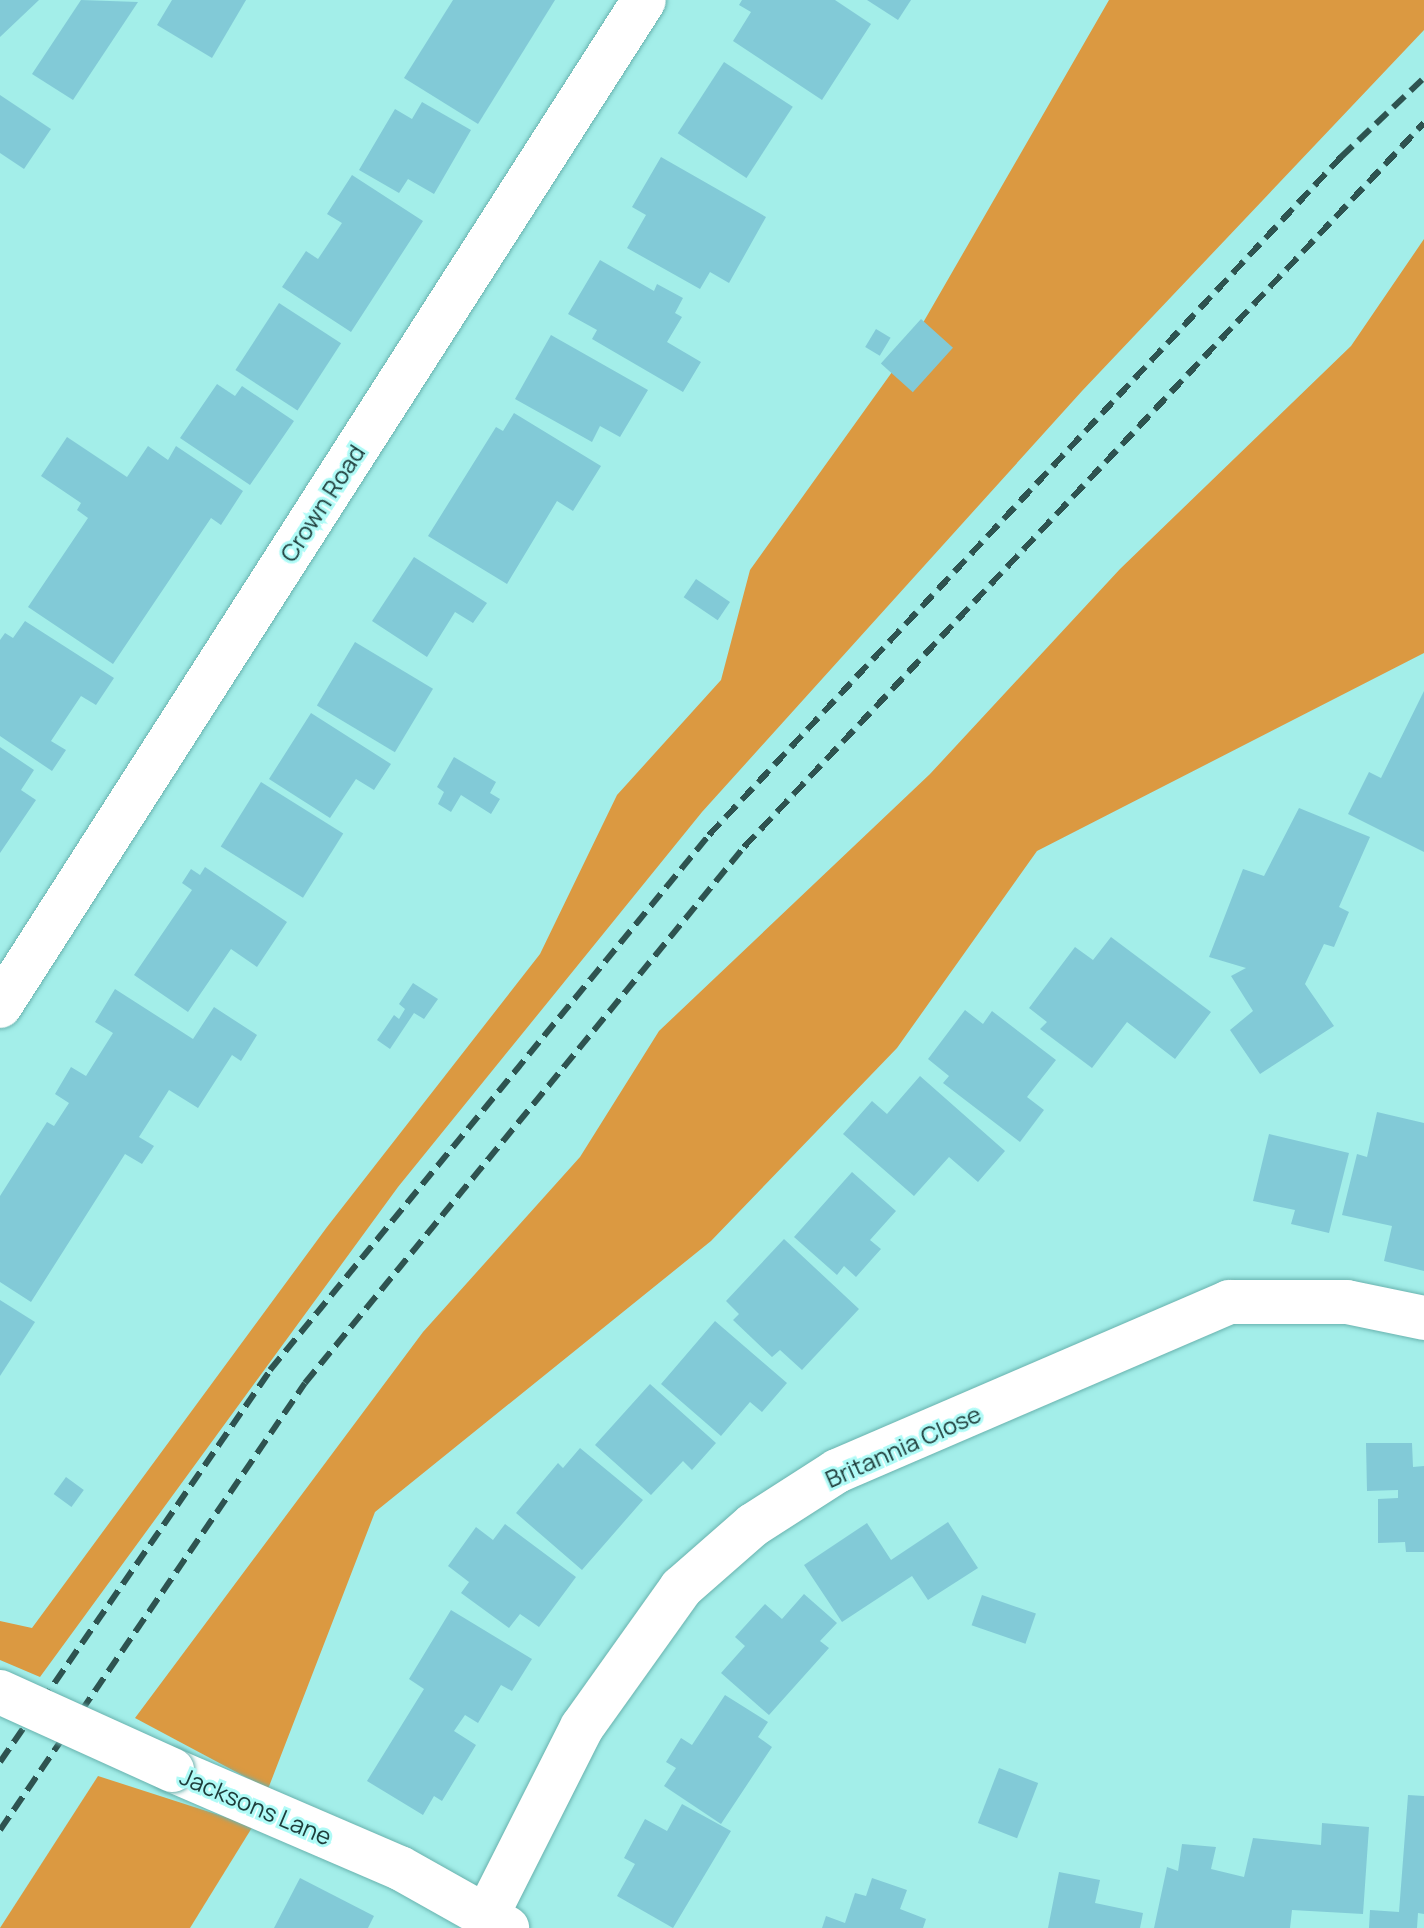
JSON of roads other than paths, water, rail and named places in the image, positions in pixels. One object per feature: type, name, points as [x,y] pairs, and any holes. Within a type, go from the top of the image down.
[{"type":"street","name":"Crown Road","points":[[0,1006],[644,0]]},
{"type":"street","name":"Britannia Close","points":[[497,1923],[582,1727],[681,1588],[753,1525],[837,1471],[1229,1302],[1347,1302],[1424,1318]]},
{"type":"street","name":"Jacksons Lane","points":[[0,1692],[400,1868],[497,1923]]},
{"type":"railway","points":[[0,1762],[270,1370],[709,835],[1341,157],[1424,78]]},
{"type":"railway","points":[[0,1830],[305,1383],[744,847],[1424,123]]}]
